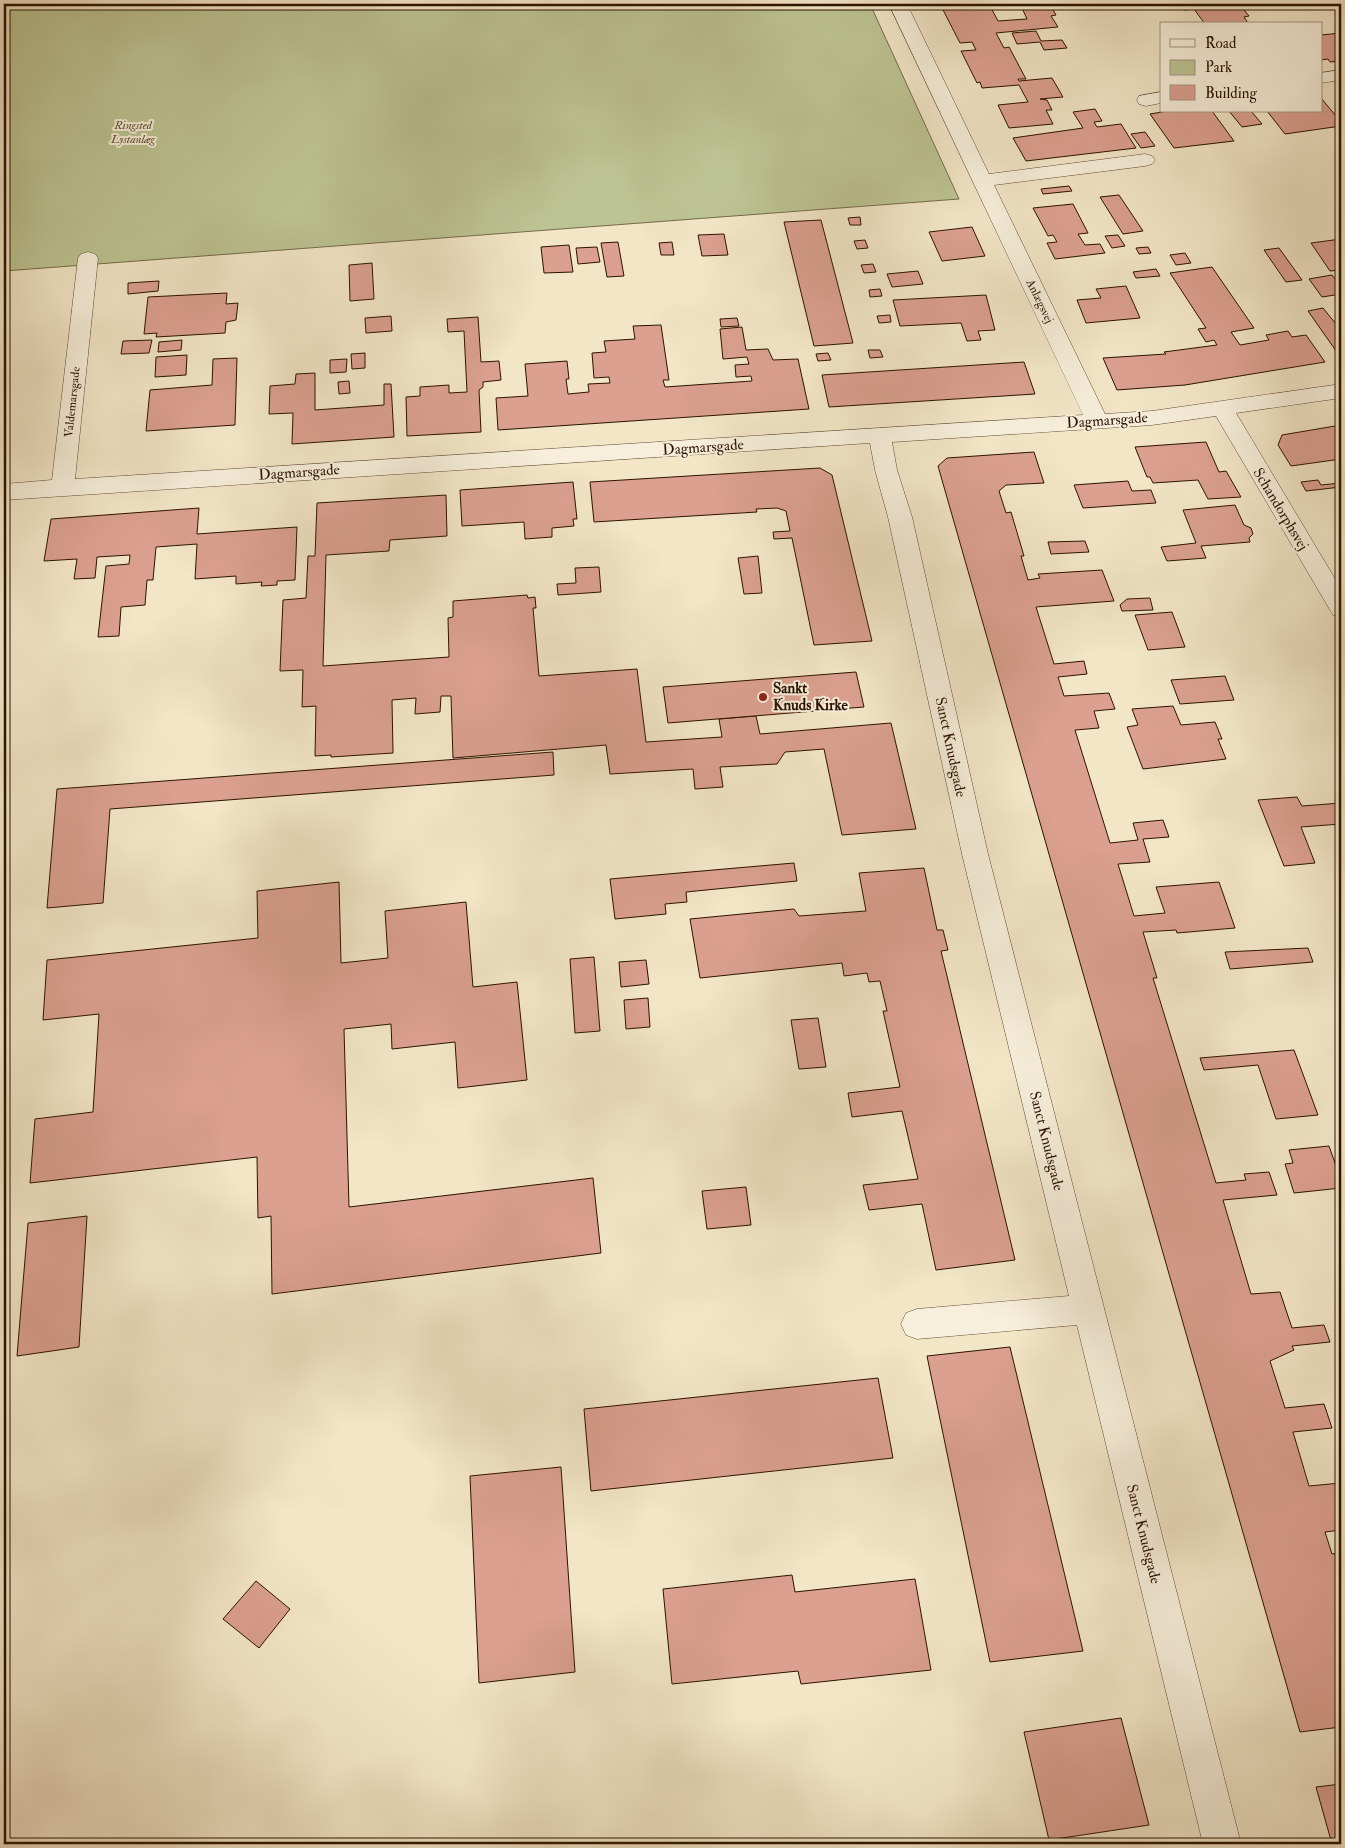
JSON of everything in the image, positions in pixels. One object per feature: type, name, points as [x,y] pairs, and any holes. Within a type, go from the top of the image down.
[{"type":"street","name":"Anlægsvej","points":[[898,4],[1097,421]]},
{"type":"street","points":[[1322,78],[1341,75]]},
{"type":"street","points":[[982,181],[1145,160]]},
{"type":"street","name":"Valdemarsgade","points":[[63,487],[88,258]]},
{"type":"street","name":"Dagmarsgade","points":[[63,487],[1152,418],[1341,391]]},
{"type":"street","name":"Schandorphsvej","points":[[1222,408],[1341,609]]},
{"type":"street","name":"Sanct Knudsgade","points":[[880,436],[886,470],[900,517],[975,854],[1222,1844]]},
{"type":"street","points":[[4,492],[63,487]]},
{"type":"street","points":[[917,1324],[1089,1309]]},
{"type":"green space","name":"Ringsted Lystanlæg","points":[[4,4],[870,4],[959,199],[4,271]]},
{"type":"building","points":[[940,4],[989,4],[998,21],[1027,19],[1022,8],[1045,6],[1052,8],[1056,15],[1051,16],[1058,27],[996,33],[1004,48],[1009,47],[1026,79],[1018,79],[1019,81],[1052,78],[1063,97],[1040,99],[1047,100],[1052,110],[1046,110],[1053,124],[1009,128],[998,105],[1028,102],[1019,85],[982,88],[980,82],[977,83],[961,51],[976,50],[972,42],[960,43]]},
{"type":"building","points":[[1180,4],[1241,6],[1249,16],[1244,17],[1247,22],[1204,22],[1194,9],[1184,10]]},
{"type":"building","points":[[1036,31],[1041,41],[1062,40],[1067,48],[1044,50],[1040,42],[1017,44],[1012,33]]},
{"type":"building","points":[[1341,33],[1341,61],[1330,62],[1328,59],[1322,60],[1322,35]]},
{"type":"building","points":[[1322,99],[1341,122],[1341,126],[1285,134],[1268,112],[1322,112]]},
{"type":"building","points":[[1095,109],[1102,121],[1094,122],[1097,127],[1121,124],[1136,148],[1026,161],[1013,138],[1083,128],[1073,112]]},
{"type":"building","points":[[1162,112],[1213,112],[1234,141],[1174,148],[1150,114]]},
{"type":"building","points":[[1230,112],[1252,112],[1262,124],[1242,127]]},
{"type":"building","points":[[1145,132],[1155,146],[1141,148],[1131,134]]},
{"type":"building","points":[[1069,186],[1072,191],[1043,194],[1041,189]]},
{"type":"building","points":[[1119,195],[1143,231],[1123,234],[1100,197]]},
{"type":"building","points":[[1073,204],[1088,233],[1078,234],[1085,245],[1100,244],[1105,253],[1055,259],[1047,243],[1057,242],[1053,235],[1048,236],[1033,208]]},
{"type":"building","points":[[860,217],[861,225],[850,225],[848,218]]},
{"type":"building","points":[[821,220],[853,343],[814,346],[784,222]]},
{"type":"building","points":[[972,227],[985,256],[942,261],[929,232]]},
{"type":"building","points":[[724,234],[728,255],[702,256],[698,235]]},
{"type":"building","points":[[1118,235],[1125,246],[1112,248],[1105,236]]},
{"type":"building","points":[[1341,239],[1341,270],[1330,271],[1311,243]]},
{"type":"building","points":[[865,240],[868,248],[857,249],[854,241]]},
{"type":"building","points":[[618,242],[624,276],[607,277],[601,243]]},
{"type":"building","points":[[672,242],[674,255],[661,255],[659,243]]},
{"type":"building","points":[[569,245],[573,272],[544,273],[541,247]]},
{"type":"building","points":[[597,247],[600,262],[578,264],[576,248]]},
{"type":"building","points":[[1148,247],[1151,253],[1139,254],[1136,248]]},
{"type":"building","points":[[1279,248],[1302,280],[1286,282],[1264,250]]},
{"type":"building","points":[[1185,253],[1191,263],[1176,265],[1170,255]]},
{"type":"building","points":[[372,263],[374,299],[350,301],[349,265]]},
{"type":"building","points":[[873,264],[876,272],[864,273],[861,265]]},
{"type":"building","points":[[1212,267],[1254,328],[1231,332],[1240,345],[1269,340],[1266,335],[1288,331],[1292,337],[1306,335],[1325,362],[1185,385],[1117,390],[1103,358],[1166,354],[1164,352],[1217,345],[1214,340],[1206,342],[1198,329],[1206,328],[1170,273]]},
{"type":"building","points":[[1156,269],[1160,276],[1136,278],[1133,272]]},
{"type":"building","points":[[918,271],[923,284],[892,287],[887,274]]},
{"type":"building","points":[[1332,275],[1341,287],[1341,294],[1322,297],[1309,279]]},
{"type":"building","points":[[159,281],[158,291],[128,294],[128,283]]},
{"type":"building","points":[[1126,286],[1140,318],[1086,323],[1077,300],[1101,298],[1096,289]]},
{"type":"building","points":[[880,289],[882,296],[870,297],[869,290]]},
{"type":"building","points":[[227,293],[226,304],[238,303],[236,320],[226,322],[225,333],[156,337],[157,333],[144,334],[148,297]]},
{"type":"building","points":[[986,295],[995,330],[978,331],[981,340],[967,341],[961,323],[900,326],[893,300]]},
{"type":"building","points":[[1323,308],[1336,324],[1341,326],[1341,358],[1308,311]]},
{"type":"building","points":[[9,309],[4,340],[4,310]]},
{"type":"building","points":[[890,315],[891,322],[879,323],[877,316]]},
{"type":"building","points":[[391,316],[392,331],[366,333],[365,318]]},
{"type":"building","points":[[478,317],[481,362],[499,361],[501,380],[483,382],[483,387],[479,390],[481,432],[407,436],[406,397],[420,396],[420,387],[449,385],[449,393],[467,392],[464,331],[448,332],[447,319]]},
{"type":"building","points":[[737,318],[739,326],[721,327],[720,319]]},
{"type":"building","points":[[661,325],[669,380],[663,380],[665,387],[752,381],[751,376],[736,377],[735,365],[749,364],[747,357],[723,359],[720,329],[742,327],[746,350],[768,349],[773,360],[798,359],[809,409],[498,430],[496,398],[528,396],[525,364],[567,361],[569,379],[566,379],[568,394],[589,392],[588,384],[610,383],[609,377],[594,378],[592,353],[606,352],[604,341],[635,339],[633,326]]},
{"type":"building","points":[[152,340],[149,353],[121,354],[123,341]]},
{"type":"building","points":[[182,340],[181,350],[158,352],[159,342]]},
{"type":"building","points":[[868,350],[880,350],[883,357],[870,358]]},
{"type":"building","points":[[365,353],[365,368],[352,369],[351,354]]},
{"type":"building","points":[[828,353],[831,360],[818,361],[816,354]]},
{"type":"building","points":[[187,355],[186,375],[155,377],[156,357]]},
{"type":"building","points":[[237,358],[235,425],[146,431],[150,390],[212,385],[213,359]]},
{"type":"building","points":[[347,359],[346,372],[330,373],[330,360]]},
{"type":"building","points":[[1024,362],[1035,394],[829,407],[822,375]]},
{"type":"building","points":[[315,373],[315,410],[384,405],[384,384],[391,384],[394,437],[292,444],[293,413],[269,414],[270,386],[295,384],[296,374]]},
{"type":"building","points":[[349,381],[350,393],[339,394],[338,382]]},
{"type":"building","points":[[1341,425],[1341,459],[1291,466],[1278,445],[1282,435]]},
{"type":"building","points":[[1206,442],[1219,472],[1226,471],[1241,497],[1208,499],[1198,480],[1153,483],[1150,477],[1147,477],[1135,447]]},
{"type":"building","points":[[1034,452],[1044,483],[1006,485],[999,491],[1006,513],[1011,512],[1024,556],[1021,556],[1028,580],[1040,578],[1038,574],[1102,570],[1114,601],[1036,607],[1054,664],[1084,661],[1087,674],[1058,677],[1064,696],[1109,693],[1115,709],[1094,711],[1099,728],[1075,730],[1110,843],[1138,840],[1133,823],[1163,820],[1169,837],[1143,839],[1150,862],[1118,864],[1134,916],[1165,913],[1156,887],[1219,882],[1235,928],[1177,933],[1176,930],[1143,932],[1157,978],[1153,978],[1216,1183],[1246,1180],[1244,1174],[1269,1172],[1277,1195],[1223,1200],[1251,1294],[1280,1292],[1292,1328],[1324,1325],[1330,1342],[1292,1346],[1294,1350],[1270,1361],[1285,1408],[1324,1404],[1332,1428],[1293,1432],[1309,1486],[1341,1483],[1341,1530],[1325,1532],[1332,1554],[1341,1553],[1341,1727],[1300,1732],[938,466],[947,458]]},
{"type":"building","points":[[820,468],[832,475],[872,641],[814,645],[792,538],[774,539],[773,532],[790,531],[786,511],[777,508],[756,509],[757,512],[594,522],[590,482]]},
{"type":"building","points":[[1318,480],[1321,485],[1341,483],[1341,487],[1306,491],[1301,482]]},
{"type":"building","points":[[1128,481],[1132,491],[1151,490],[1156,503],[1083,508],[1074,485]]},
{"type":"building","points":[[573,482],[577,519],[573,519],[574,526],[552,528],[552,537],[525,539],[524,522],[462,526],[460,490]]},
{"type":"building","points":[[446,495],[447,536],[390,540],[389,551],[326,555],[323,666],[449,657],[448,618],[453,617],[453,601],[527,595],[528,598],[535,597],[536,608],[533,608],[539,676],[637,669],[646,742],[722,737],[719,719],[756,716],[760,734],[891,723],[916,829],[842,835],[824,749],[785,752],[777,764],[720,767],[723,787],[695,789],[693,769],[610,774],[606,745],[453,758],[451,696],[441,696],[440,712],[415,714],[416,698],[392,700],[393,753],[331,757],[331,755],[315,756],[316,706],[302,707],[303,670],[280,671],[283,600],[306,598],[308,556],[315,556],[317,503]]},
{"type":"building","points":[[1235,505],[1244,525],[1251,528],[1253,534],[1249,538],[1250,542],[1201,546],[1206,558],[1167,561],[1161,547],[1196,543],[1183,510]]},
{"type":"building","points":[[199,508],[197,534],[297,527],[295,580],[277,581],[277,585],[261,586],[262,582],[236,584],[236,576],[195,579],[197,544],[156,547],[153,580],[147,580],[145,605],[121,607],[119,636],[98,637],[106,566],[129,564],[130,555],[97,557],[95,578],[74,579],[77,559],[44,561],[51,519]]},
{"type":"building","points":[[1085,541],[1089,552],[1051,554],[1048,542]]},
{"type":"building","points":[[758,556],[762,593],[744,594],[738,558]]},
{"type":"building","points":[[599,567],[601,592],[558,595],[557,584],[576,583],[575,568]]},
{"type":"building","points":[[1150,598],[1153,610],[1122,611],[1120,605],[1127,599]]},
{"type":"building","points":[[1172,612],[1185,647],[1148,650],[1135,615]]},
{"type":"building","name":"Sankt Knuds Kirke","points":[[856,672],[864,707],[668,723],[663,687]]},
{"type":"building","points":[[1225,676],[1234,700],[1180,704],[1171,680]]},
{"type":"building","points":[[1173,706],[1181,725],[1215,722],[1222,739],[1218,739],[1226,759],[1143,769],[1127,727],[1138,725],[1132,709]]},
{"type":"building","points":[[553,752],[554,775],[110,809],[103,903],[47,908],[57,789]]},
{"type":"building","points":[[1297,797],[1302,806],[1341,803],[1341,824],[1301,827],[1315,863],[1284,866],[1258,800]]},
{"type":"building","points":[[794,863],[797,881],[686,892],[687,902],[665,904],[666,914],[615,919],[610,879]]},
{"type":"building","points":[[924,868],[937,930],[943,930],[948,950],[941,951],[1015,1260],[936,1270],[922,1204],[869,1210],[863,1185],[918,1179],[902,1111],[852,1117],[848,1093],[900,1087],[883,1011],[887,1011],[880,981],[869,982],[867,973],[844,976],[842,963],[700,978],[690,919],[794,909],[799,916],[866,911],[859,873]]},
{"type":"building","points":[[339,882],[341,963],[388,958],[385,911],[466,902],[473,987],[517,982],[527,1080],[458,1088],[455,1042],[392,1049],[391,1024],[344,1029],[349,1207],[593,1178],[601,1253],[272,1294],[271,1216],[258,1218],[257,1157],[30,1183],[35,1119],[93,1112],[99,1014],[43,1020],[47,960],[258,938],[257,891]]},
{"type":"building","points":[[1308,948],[1313,962],[1230,969],[1225,952]]},
{"type":"building","points":[[594,957],[600,1031],[575,1033],[570,959]]},
{"type":"building","points":[[646,960],[649,984],[621,987],[619,962]]},
{"type":"building","points":[[648,998],[650,1027],[626,1029],[624,1000]]},
{"type":"building","points":[[818,1018],[826,1067],[799,1069],[791,1020]]},
{"type":"building","points":[[1294,1050],[1318,1115],[1276,1119],[1258,1065],[1204,1070],[1200,1058]]},
{"type":"building","points":[[1329,1146],[1341,1180],[1341,1188],[1294,1193],[1285,1164],[1293,1163],[1289,1150]]},
{"type":"building","points":[[746,1187],[751,1225],[707,1229],[702,1191]]},
{"type":"building","points":[[87,1216],[79,1347],[17,1356],[28,1223]]},
{"type":"building","points":[[1010,1347],[1083,1651],[990,1662],[927,1356]]},
{"type":"building","points":[[878,1378],[893,1458],[591,1491],[584,1409]]},
{"type":"building","points":[[561,1467],[575,1672],[479,1683],[470,1476]]},
{"type":"building","points":[[792,1575],[795,1592],[915,1579],[931,1670],[801,1684],[798,1671],[672,1684],[663,1589]]},
{"type":"building","points":[[256,1581],[290,1609],[259,1648],[223,1619]]},
{"type":"building","points":[[1121,1718],[1149,1825],[1049,1840],[1024,1732]]},
{"type":"building","points":[[1341,1784],[1341,1844],[1332,1844],[1316,1787]]},
{"type":"place","name":"Sankt Knuds Kirke","points":[[763,697]]}]
